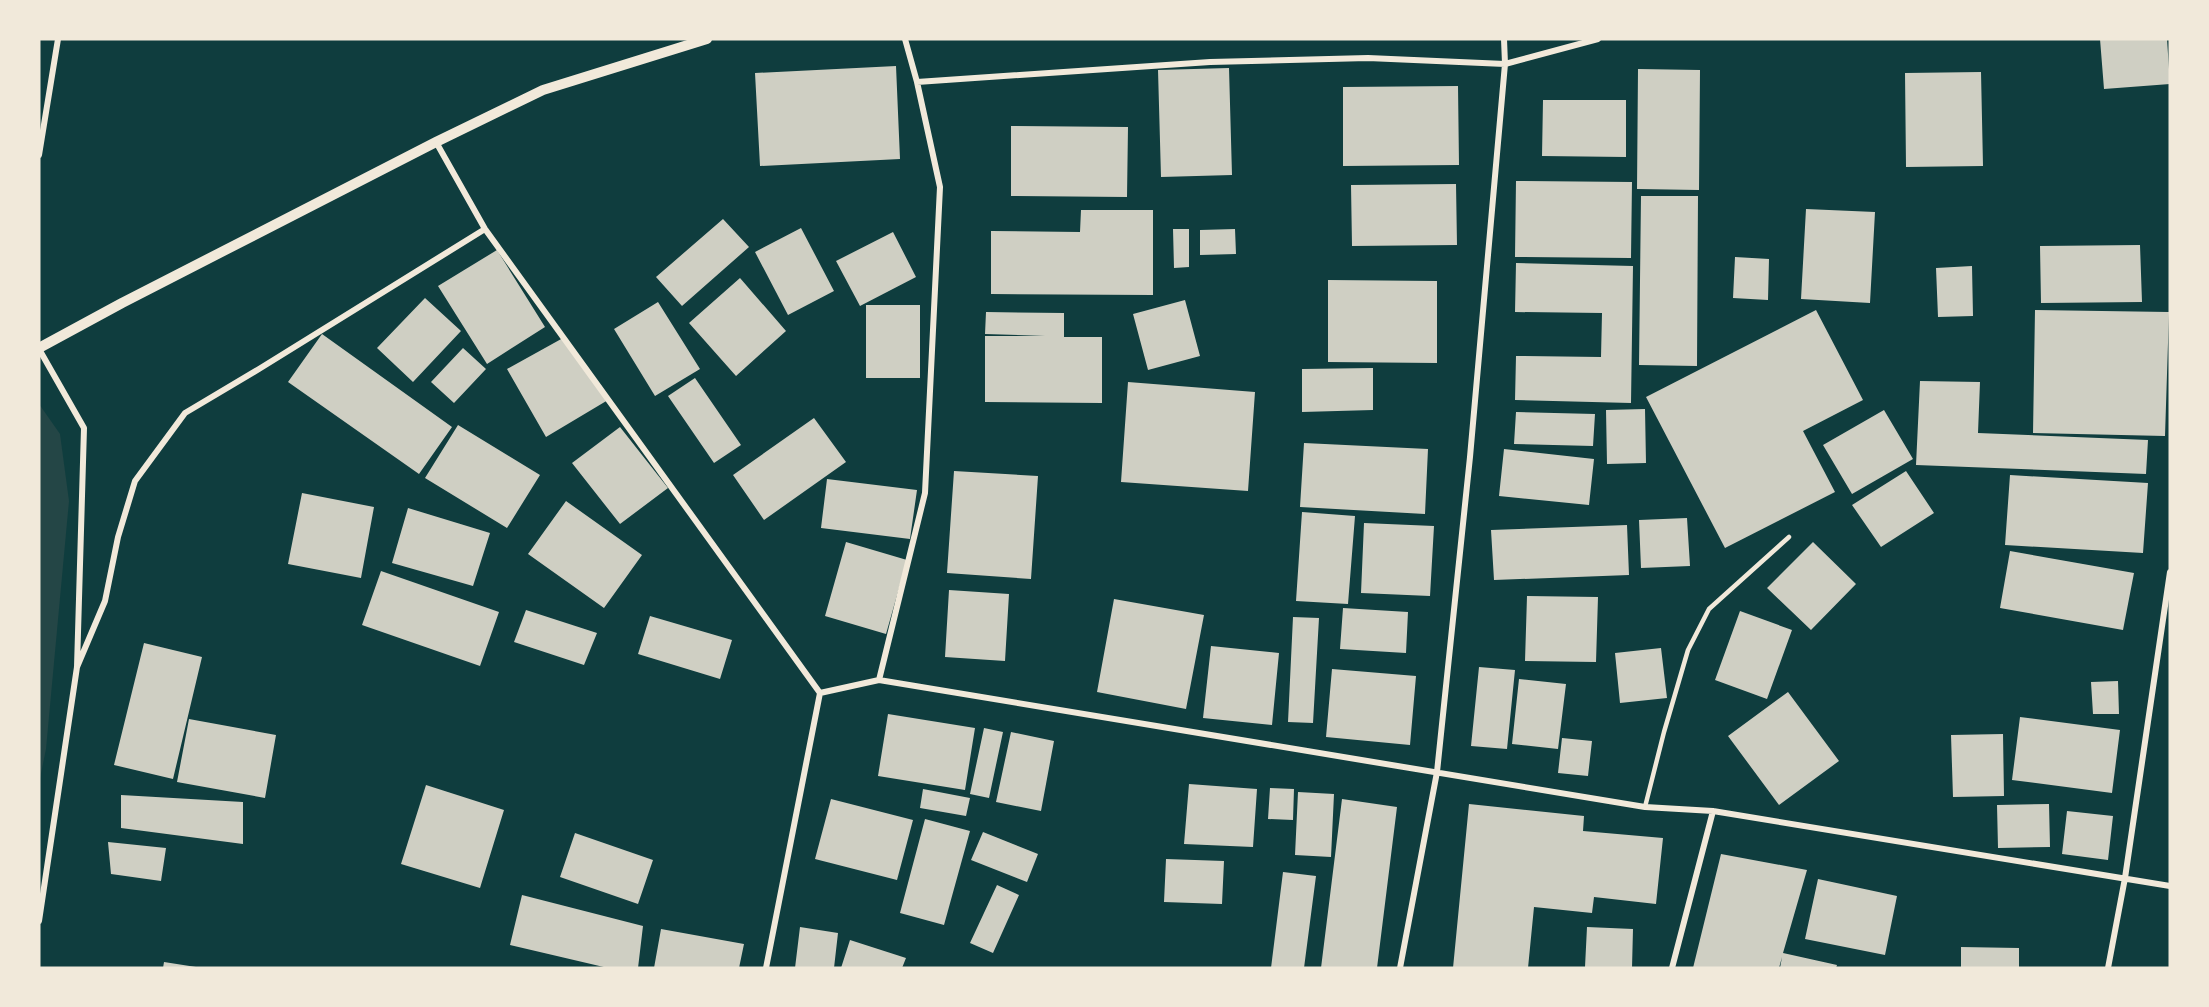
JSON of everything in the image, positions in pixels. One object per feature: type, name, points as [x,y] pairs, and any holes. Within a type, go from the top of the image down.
[{"type":"street","points":[[39,155],[58,39]]},
{"type":"street","points":[[39,921],[76,667],[84,428],[39,348],[436,142],[543,90],[707,39]]},
{"type":"street","points":[[879,680],[925,493],[940,187],[905,39]]},
{"type":"street","points":[[1400,968],[1437,772],[1470,457],[1505,64],[1504,39]]},
{"type":"street","points":[[917,82],[1210,62],[1368,58],[1505,64],[1598,39]]},
{"type":"street","points":[[436,142],[485,229],[820,693],[766,968]]},
{"type":"street","points":[[76,667],[105,601],[118,537],[135,481],[185,413],[485,229]]},
{"type":"street","points":[[2108,968],[2125,878],[2170,572]]},
{"type":"street","points":[[820,693],[879,680],[1645,807],[1713,812],[2170,885]]},
{"type":"street","points":[[1671,968],[1713,812]]},
{"type":"lane","points":[[1645,807],[1688,650],[1709,609],[1789,537]]},
{"type":"shaded area","points":[[39,404],[60,434],[69,501],[46,749],[39,783]]},
{"type":"building","points":[[2100,39],[2167,39],[2170,84],[2104,89]]},
{"type":"building","points":[[896,66],[900,159],[760,166],[755,73]]},
{"type":"building","points":[[1229,68],[1232,175],[1161,177],[1158,70]]},
{"type":"building","points":[[1638,69],[1700,70],[1699,190],[1637,189]]},
{"type":"building","points":[[1981,72],[1983,166],[1906,167],[1905,73]]},
{"type":"building","points":[[1458,86],[1459,165],[1343,166],[1343,87]]},
{"type":"building","points":[[1543,100],[1626,100],[1626,157],[1542,156]]},
{"type":"building","points":[[1011,126],[1128,127],[1127,197],[1011,196]]},
{"type":"building","points":[[1516,181],[1632,182],[1631,258],[1515,257]]},
{"type":"building","points":[[1456,184],[1457,245],[1352,246],[1351,185]]},
{"type":"building","points":[[1641,196],[1698,196],[1697,366],[1639,365]]},
{"type":"building","points":[[1806,209],[1875,212],[1870,303],[1801,299]]},
{"type":"building","points":[[1081,210],[1153,210],[1153,295],[991,294],[991,231],[1080,232]]},
{"type":"building","points":[[723,219],[749,247],[682,306],[656,277]]},
{"type":"building","points":[[801,228],[834,291],[788,315],[755,252]]},
{"type":"building","points":[[1173,229],[1189,229],[1189,267],[1174,268]]},
{"type":"building","points":[[1235,229],[1236,254],[1200,255],[1200,230]]},
{"type":"building","points":[[893,232],[916,277],[860,306],[836,261]]},
{"type":"building","points":[[2140,245],[2142,302],[2041,303],[2040,246]]},
{"type":"building","points":[[497,250],[545,327],[487,364],[438,286]]},
{"type":"building","points":[[1735,257],[1769,259],[1768,300],[1733,298]]},
{"type":"building","points":[[1516,263],[1633,266],[1631,403],[1515,400],[1516,356],[1601,357],[1602,313],[1515,312]]},
{"type":"building","points":[[1972,266],[1973,316],[1938,317],[1936,268]]},
{"type":"building","points":[[740,278],[786,331],[736,376],[689,323]]},
{"type":"building","points":[[1328,280],[1437,281],[1437,363],[1328,362]]},
{"type":"building","points":[[425,298],[461,331],[413,382],[377,348]]},
{"type":"building","points":[[1185,300],[1200,356],[1148,370],[1133,314]]},
{"type":"building","points":[[658,302],[700,369],[655,396],[614,329]]},
{"type":"building","points":[[866,305],[920,305],[920,378],[866,378]]},
{"type":"building","points":[[1816,310],[1863,400],[1803,431],[1835,492],[1725,548],[1646,397]]},
{"type":"building","points":[[2035,310],[2169,312],[2165,436],[2033,433]]},
{"type":"building","points":[[986,312],[1064,313],[1064,337],[1102,337],[1102,403],[985,402],[985,336],[1045,336],[985,334]]},
{"type":"building","points":[[322,334],[452,427],[419,474],[288,382]]},
{"type":"building","points":[[563,338],[608,400],[546,437],[507,369]]},
{"type":"building","points":[[463,348],[486,369],[454,403],[431,382]]},
{"type":"building","points":[[1373,368],[1373,410],[1302,412],[1302,369]]},
{"type":"building","points":[[695,378],[741,445],[714,463],[668,396]]},
{"type":"building","points":[[1920,381],[1980,382],[1978,433],[2148,440],[2146,474],[1916,465]]},
{"type":"building","points":[[1128,382],[1255,392],[1248,491],[1121,482]]},
{"type":"building","points":[[1645,409],[1646,463],[1607,464],[1606,410]]},
{"type":"building","points":[[1884,410],[1913,459],[1852,494],[1823,445]]},
{"type":"building","points":[[1516,412],[1595,414],[1593,446],[1514,444]]},
{"type":"building","points":[[814,418],[846,462],[764,520],[733,475]]},
{"type":"building","points":[[458,425],[540,475],[507,528],[425,478]]},
{"type":"building","points":[[620,427],[668,488],[620,524],[572,463]]},
{"type":"building","points":[[1304,443],[1428,449],[1425,514],[1300,507]]},
{"type":"building","points":[[1504,449],[1594,459],[1589,505],[1499,496]]},
{"type":"building","points":[[954,471],[1038,476],[1031,579],[947,573]]},
{"type":"building","points":[[1906,471],[1934,513],[1881,547],[1852,505]]},
{"type":"building","points":[[2010,475],[2148,483],[2143,553],[2005,545]]},
{"type":"building","points":[[827,479],[917,490],[910,539],[821,528]]},
{"type":"building","points":[[302,493],[374,507],[361,578],[288,564]]},
{"type":"building","points":[[566,501],[642,555],[604,608],[528,554]]},
{"type":"building","points":[[408,508],[490,533],[473,586],[392,563]]},
{"type":"building","points":[[1302,512],[1355,516],[1348,604],[1296,601]]},
{"type":"building","points":[[1687,518],[1690,566],[1641,568],[1639,520]]},
{"type":"building","points":[[1364,523],[1434,526],[1430,596],[1361,593]]},
{"type":"building","points":[[1627,525],[1629,575],[1494,580],[1491,530]]},
{"type":"building","points":[[846,542],[907,560],[886,634],[825,616]]},
{"type":"building","points":[[1813,542],[1856,584],[1811,630],[1767,588]]},
{"type":"building","points":[[2010,551],[2134,573],[2123,630],[2000,608]]},
{"type":"building","points":[[381,571],[499,612],[480,666],[362,625]]},
{"type":"building","points":[[949,590],[1009,594],[1005,661],[945,657]]},
{"type":"building","points":[[1527,596],[1598,597],[1596,662],[1525,661]]},
{"type":"building","points":[[1114,599],[1204,615],[1186,709],[1097,692]]},
{"type":"building","points":[[1343,608],[1408,612],[1406,653],[1340,649]]},
{"type":"building","points":[[526,610],[597,633],[584,665],[514,642]]},
{"type":"building","points":[[1740,611],[1792,630],[1767,699],[1715,680]]},
{"type":"building","points":[[650,616],[732,640],[720,679],[638,654]]},
{"type":"building","points":[[1293,617],[1319,618],[1313,723],[1288,722]]},
{"type":"building","points":[[144,643],[202,657],[173,779],[114,765]]},
{"type":"building","points":[[1211,646],[1279,653],[1272,725],[1203,718]]},
{"type":"building","points":[[1661,648],[1667,698],[1620,703],[1615,653]]},
{"type":"building","points":[[1479,667],[1515,670],[1507,749],[1471,746]]},
{"type":"building","points":[[1332,669],[1416,676],[1410,745],[1326,737]]},
{"type":"building","points":[[1519,679],[1566,684],[1558,749],[1512,744]]},
{"type":"building","points":[[2118,681],[2119,714],[2093,714],[2091,682]]},
{"type":"building","points":[[1788,692],[1839,761],[1779,805],[1728,736]]},
{"type":"building","points":[[888,714],[975,728],[965,790],[878,776]]},
{"type":"building","points":[[2020,717],[2120,730],[2112,793],[2012,780]]},
{"type":"building","points":[[189,719],[276,735],[265,798],[177,782]]},
{"type":"building","points":[[984,728],[1003,732],[989,798],[970,794]]},
{"type":"building","points":[[1011,732],[1054,741],[1041,811],[996,802]]},
{"type":"building","points":[[2003,734],[2004,796],[1953,797],[1951,735]]},
{"type":"building","points":[[1562,738],[1592,741],[1588,776],[1558,773]]},
{"type":"building","points":[[1189,784],[1257,789],[1253,847],[1184,844]]},
{"type":"building","points":[[426,785],[504,810],[480,888],[401,864]]},
{"type":"building","points":[[1270,788],[1294,789],[1293,820],[1268,819]]},
{"type":"building","points":[[923,789],[970,798],[966,816],[920,808]]},
{"type":"building","points":[[1298,792],[1334,794],[1331,857],[1295,855]]},
{"type":"building","points":[[121,795],[243,802],[243,844],[121,828]]},
{"type":"building","points":[[831,799],[913,820],[897,880],[815,859]]},
{"type":"building","points":[[1342,799],[1397,807],[1377,968],[1321,968]]},
{"type":"building","points":[[1469,804],[1584,816],[1583,831],[1663,838],[1656,904],[1594,897],[1592,913],[1534,907],[1528,968],[1453,968]]},
{"type":"building","points":[[2049,804],[2050,847],[1998,848],[1997,805]]},
{"type":"building","points":[[2067,811],[2113,816],[2108,860],[2062,854]]},
{"type":"building","points":[[925,819],[970,831],[944,925],[900,913]]},
{"type":"building","points":[[983,832],[1038,854],[1027,882],[971,860]]},
{"type":"building","points":[[575,833],[653,860],[638,904],[560,877]]},
{"type":"building","points":[[108,842],[166,848],[161,881],[111,874]]},
{"type":"building","points":[[1721,854],[1807,870],[1783,953],[1837,965],[1836,968],[1780,968],[1782,957],[1779,968],[1693,968]]},
{"type":"building","points":[[1166,859],[1224,861],[1222,904],[1164,902]]},
{"type":"building","points":[[1283,872],[1316,876],[1304,968],[1271,968]]},
{"type":"building","points":[[1818,879],[1897,896],[1885,955],[1805,939]]},
{"type":"building","points":[[997,885],[1019,895],[993,953],[970,943]]},
{"type":"building","points":[[522,895],[643,926],[638,968],[608,968],[510,945]]},
{"type":"building","points":[[800,927],[838,933],[834,968],[795,968]]},
{"type":"building","points":[[1587,927],[1633,929],[1632,968],[1585,967]]},
{"type":"building","points":[[661,929],[744,944],[739,968],[654,968]]},
{"type":"building","points":[[850,940],[906,958],[902,968],[841,968]]},
{"type":"building","points":[[1961,947],[2019,948],[2019,968],[1961,968]]},
{"type":"building","points":[[164,962],[196,967],[163,968]]}]
